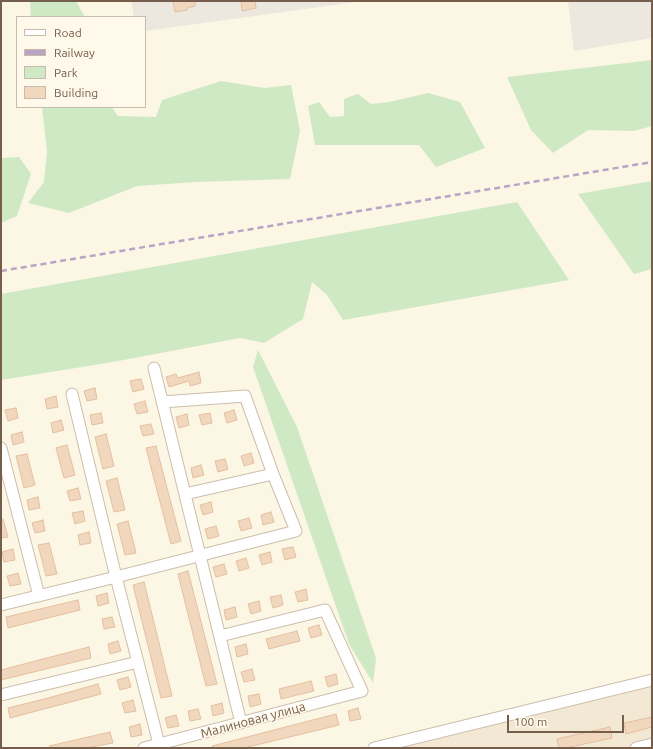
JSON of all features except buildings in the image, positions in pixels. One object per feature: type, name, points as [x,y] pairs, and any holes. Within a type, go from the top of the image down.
[{"type":"street","points":[[154,368],[240,723]]},
{"type":"street","points":[[72,394],[116,578],[159,744]]},
{"type":"street","points":[[1,605],[116,578],[296,531],[244,396],[162,402]]},
{"type":"street","points":[[1,448],[39,596]]},
{"type":"street","points":[[185,494],[273,474]]},
{"type":"street","name":"Малиновая улица","points":[[144,748],[362,692],[325,610],[220,636]]},
{"type":"street","points":[[1,695],[138,662]]},
{"type":"street","points":[[374,748],[652,680]]},
{"type":"street","points":[[636,748],[652,744]]},
{"type":"shaded area","points":[[131,1],[363,1],[146,31],[146,16],[134,16]]},
{"type":"shaded area","points":[[568,1],[652,1],[652,38],[574,51]]},
{"type":"shaded area","points":[[652,685],[652,748],[403,748],[402,745]]},
{"type":"green space","points":[[30,1],[76,1],[84,16],[31,16]]},
{"type":"green space","points":[[652,60],[652,126],[634,131],[588,130],[553,153],[531,130],[507,77]]},
{"type":"green space","points":[[221,81],[264,88],[291,85],[300,131],[290,179],[196,182],[137,186],[69,213],[28,203],[44,182],[47,151],[42,108],[113,108],[118,116],[156,117],[162,100]]},
{"type":"green space","points":[[428,93],[460,102],[485,148],[436,167],[419,145],[315,145],[308,106],[319,102],[330,117],[344,116],[344,99],[358,94],[371,104],[389,102]]},
{"type":"green space","points":[[19,157],[31,174],[17,216],[1,223],[1,158]]},
{"type":"green space","points":[[652,181],[652,269],[634,274],[578,194]]},
{"type":"green space","points":[[517,202],[569,280],[343,320],[327,295],[312,282],[303,319],[264,343],[240,338],[113,362],[1,380],[1,294]]},
{"type":"green space","points":[[258,350],[297,427],[376,658],[373,683],[349,644],[253,367]]},
{"type":"railway","points":[[1,271],[652,162]]}]
